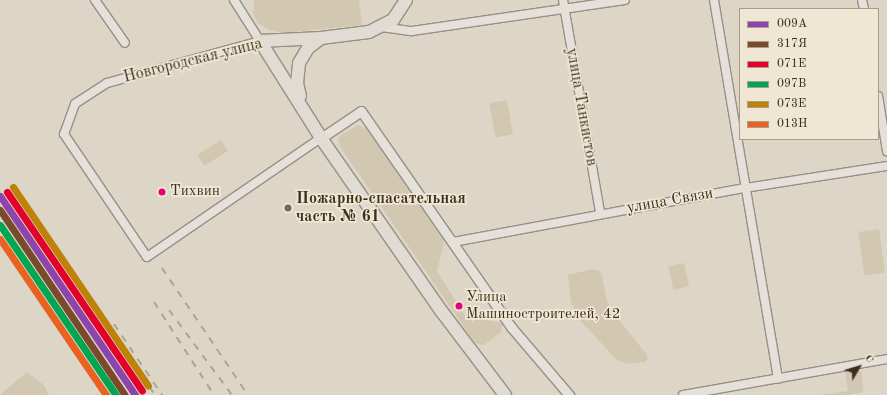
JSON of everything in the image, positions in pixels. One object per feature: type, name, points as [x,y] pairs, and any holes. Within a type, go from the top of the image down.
[{"type":"main road","points":[[382,27],[401,11],[406,0]]},
{"type":"main road","name":"Новгородская улица","points":[[260,41],[350,35],[382,27]]},
{"type":"main road","points":[[302,105],[297,83],[299,63],[308,48],[321,38]]},
{"type":"main road","points":[[260,41],[302,105],[321,138],[446,318],[505,395]]},
{"type":"street","points":[[95,0],[125,43]]},
{"type":"street","name":"улица Танкистов","points":[[563,0],[600,214]]},
{"type":"street","name":"Новгородская улица","points":[[382,27],[412,30],[564,10],[625,0]]},
{"type":"street","points":[[714,0],[778,379]]},
{"type":"street","points":[[236,1],[260,41]]},
{"type":"street","name":"Новгородская улица","points":[[260,41],[107,83],[75,104],[64,134],[147,257],[321,138]]},
{"type":"street","points":[[879,102],[887,151]]},
{"type":"street","points":[[321,138],[361,112],[512,328],[569,395]]},
{"type":"street","name":"улица Связи","points":[[453,242],[745,188],[887,166]]},
{"type":"street","points":[[683,395],[887,359]]},
{"type":"shaded area","points":[[254,0],[359,0],[362,25],[284,33],[270,30],[258,23],[253,14]]},
{"type":"shaded area","points":[[507,100],[513,134],[495,138],[489,103]]},
{"type":"shaded area","points":[[358,125],[369,130],[443,235],[444,244],[437,271],[464,314],[468,317],[503,323],[501,332],[484,345],[475,343],[341,148],[338,139],[341,135]]},
{"type":"shaded area","points":[[221,140],[228,151],[204,166],[197,155]]},
{"type":"shaded area","points":[[879,229],[885,273],[864,275],[858,232]]},
{"type":"shaded area","points":[[684,263],[689,286],[673,290],[668,266]]},
{"type":"shaded area","points":[[592,269],[599,271],[602,275],[606,298],[612,311],[647,355],[648,359],[645,362],[627,364],[617,360],[577,317],[571,301],[568,275]]},
{"type":"shaded area","points":[[858,370],[862,373],[863,392],[849,395],[820,395],[848,391],[845,372]]},
{"type":"shaded area","points":[[27,372],[44,385],[49,395],[0,395]]},
{"type":"railway","points":[[162,268],[248,395]]},
{"type":"railway","points":[[154,302],[214,395]]},
{"type":"railway","points":[[169,310],[232,395]]},
{"type":"railway","points":[[114,324],[162,395]]},
{"type":"railway","points":[[125,352],[155,395]]},
{"type":"transit line","name":"073Е","points":[[13,187],[148,386]]},
{"type":"transit line","name":"071Е","points":[[7,192],[142,391]]},
{"type":"transit line","name":"009А","points":[[0,196],[135,395]]},
{"type":"transit line","name":"317Я","points":[[0,210],[125,395]]},
{"type":"transit line","name":"097В","points":[[0,225],[116,395]]},
{"type":"transit line","name":"013Н","points":[[0,239],[106,395]]},
{"type":"place","name":"Тихвин","points":[[162,192]]},
{"type":"place","name":"Пожарно-спасательная часть № 61","points":[[288,208]]},
{"type":"place","name":"Улица Машиностроителей, 42","points":[[459,306]]}]
